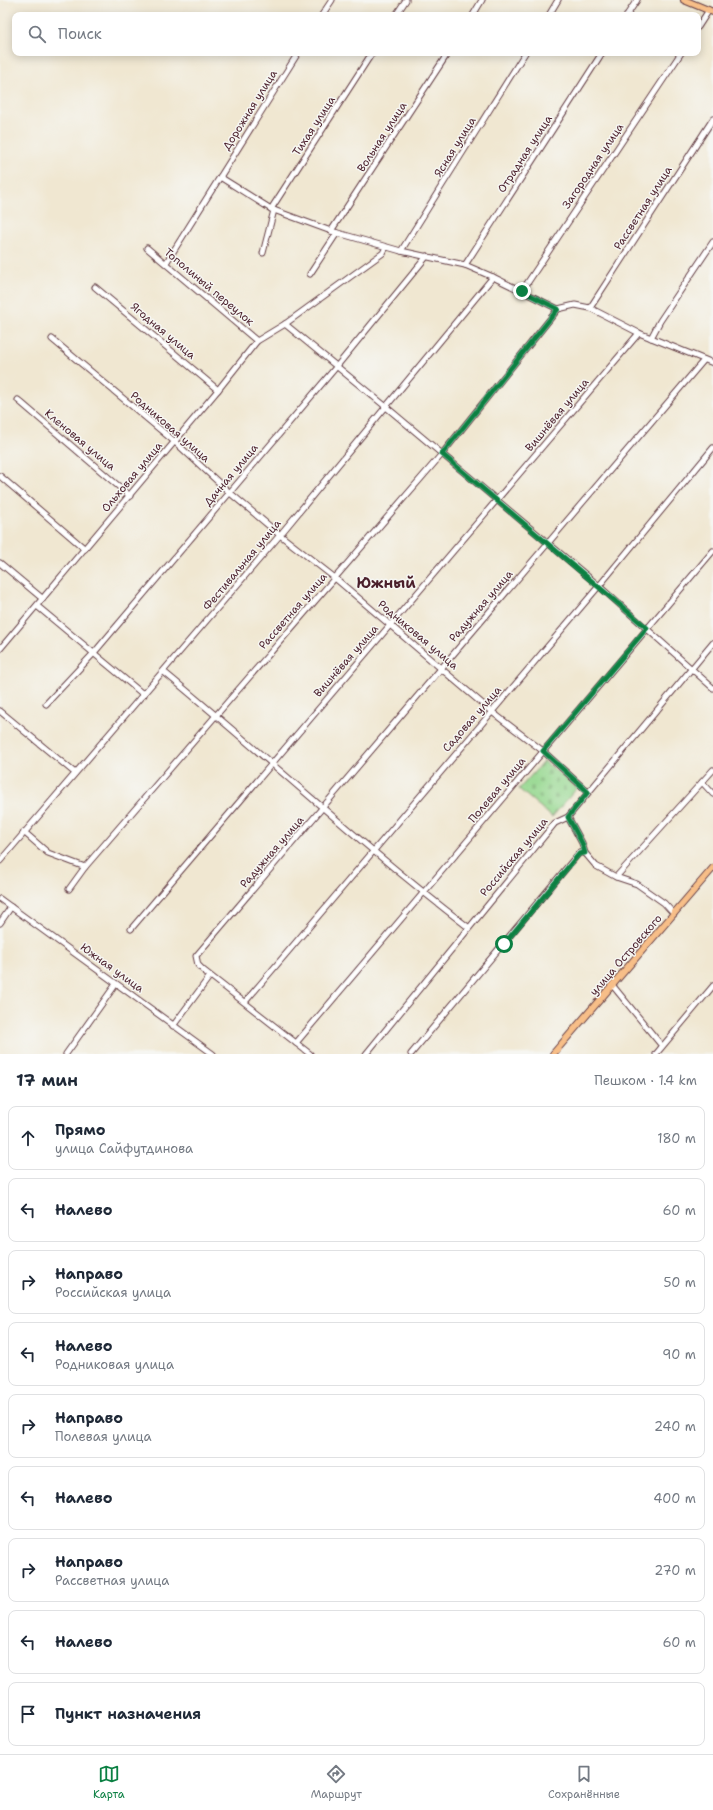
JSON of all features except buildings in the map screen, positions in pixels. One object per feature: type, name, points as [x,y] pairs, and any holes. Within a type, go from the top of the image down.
[{"type":"main road","points":[[684,0],[711,11]]},
{"type":"main road","name":"улица Островского","points":[[553,1054],[713,868]]},
{"type":"street","points":[[324,12],[332,0]]},
{"type":"street","points":[[398,12],[406,0]]},
{"type":"street","points":[[474,12],[482,0]]},
{"type":"street","points":[[550,12],[558,0]]},
{"type":"street","points":[[629,12],[636,0]]},
{"type":"street","points":[[701,23],[711,11]]},
{"type":"street","name":"Дорожная улица","points":[[166,263],[296,56]]},
{"type":"street","name":"Тихая улица","points":[[263,253],[273,209],[370,56]]},
{"type":"street","name":"Вольная улица","points":[[310,274],[334,232],[446,56]]},
{"type":"street","name":"Ясная улица","points":[[401,251],[523,56]]},
{"type":"street","name":"Отрадная улица","points":[[465,265],[600,56]]},
{"type":"street","name":"Загородная улица","points":[[522,291],[679,56]]},
{"type":"street","name":"Рассветная улица","points":[[590,308],[713,119]]},
{"type":"street","points":[[220,177],[273,209],[334,232],[401,251],[465,265],[558,309],[575,305],[590,308],[639,333],[710,360]]},
{"type":"street","points":[[651,338],[660,321],[713,242]]},
{"type":"street","name":"Ольховая улица","points":[[0,650],[175,442],[257,340],[285,324],[383,253],[386,247]]},
{"type":"street","name":"Тополиный переулок","points":[[147,248],[257,340]]},
{"type":"street","name":"Дачная улица","points":[[46,704],[93,654],[337,366],[427,256]]},
{"type":"street","name":"Фестивальная улица","points":[[0,861],[164,672],[280,535],[493,277]]},
{"type":"street","name":"Ягодная улица","points":[[95,287],[218,390]]},
{"type":"street","name":"Рассветная улица","points":[[69,889],[85,868],[442,454],[558,309]]},
{"type":"street","points":[[285,324],[386,406],[599,586],[713,688]]},
{"type":"street","name":"Вишнёвая улица","points":[[130,929],[639,333]]},
{"type":"street","name":"Родниковая улица","points":[[52,339],[175,442],[229,492],[280,535],[335,578],[492,712],[543,751],[588,792]]},
{"type":"street","name":"Радужная улица","points":[[210,976],[198,965],[196,956],[441,668],[710,360]]},
{"type":"street","name":"Кленовая улица","points":[[18,400],[130,496]]},
{"type":"street","name":"Садовая улица","points":[[245,1002],[599,586],[713,448]]},
{"type":"street","points":[[0,476],[86,549]]},
{"type":"street","name":"Полевая улица","points":[[296,1043],[713,550]]},
{"type":"street","points":[[0,563],[43,599]]},
{"type":"street","points":[[37,606],[144,695]]},
{"type":"street","name":"Российская улица","points":[[366,1054],[555,823],[568,817],[713,643]]},
{"type":"street","points":[[164,672],[217,715],[423,893],[468,928]]},
{"type":"street","points":[[0,711],[75,773]]},
{"type":"street","points":[[616,877],[713,770]]},
{"type":"street","points":[[702,782],[713,794]]},
{"type":"street","points":[[568,817],[582,843],[585,853],[596,866],[616,877],[637,884],[664,903],[674,914]]},
{"type":"street","points":[[24,832],[48,853],[85,868]]},
{"type":"street","points":[[411,1054],[579,854],[585,853]]},
{"type":"street","name":"Южная улица","points":[[0,899],[213,1054]]},
{"type":"street","points":[[0,923],[11,907]]},
{"type":"street","points":[[173,1026],[210,976],[310,1054]]},
{"type":"street","points":[[66,1054],[116,984]]},
{"type":"street","points":[[612,986],[662,1046]]},
{"type":"street","points":[[656,1054],[713,986]]},
{"type":"green space","points":[[544,761],[577,788],[552,817],[519,789]]},
{"type":"district","name":"Южный","points":[[386,583]]},
{"type":"route","points":[[504,944],[579,854],[585,853],[582,843],[568,817],[588,792],[543,751],[647,628],[442,454],[558,309],[522,291]]}]
